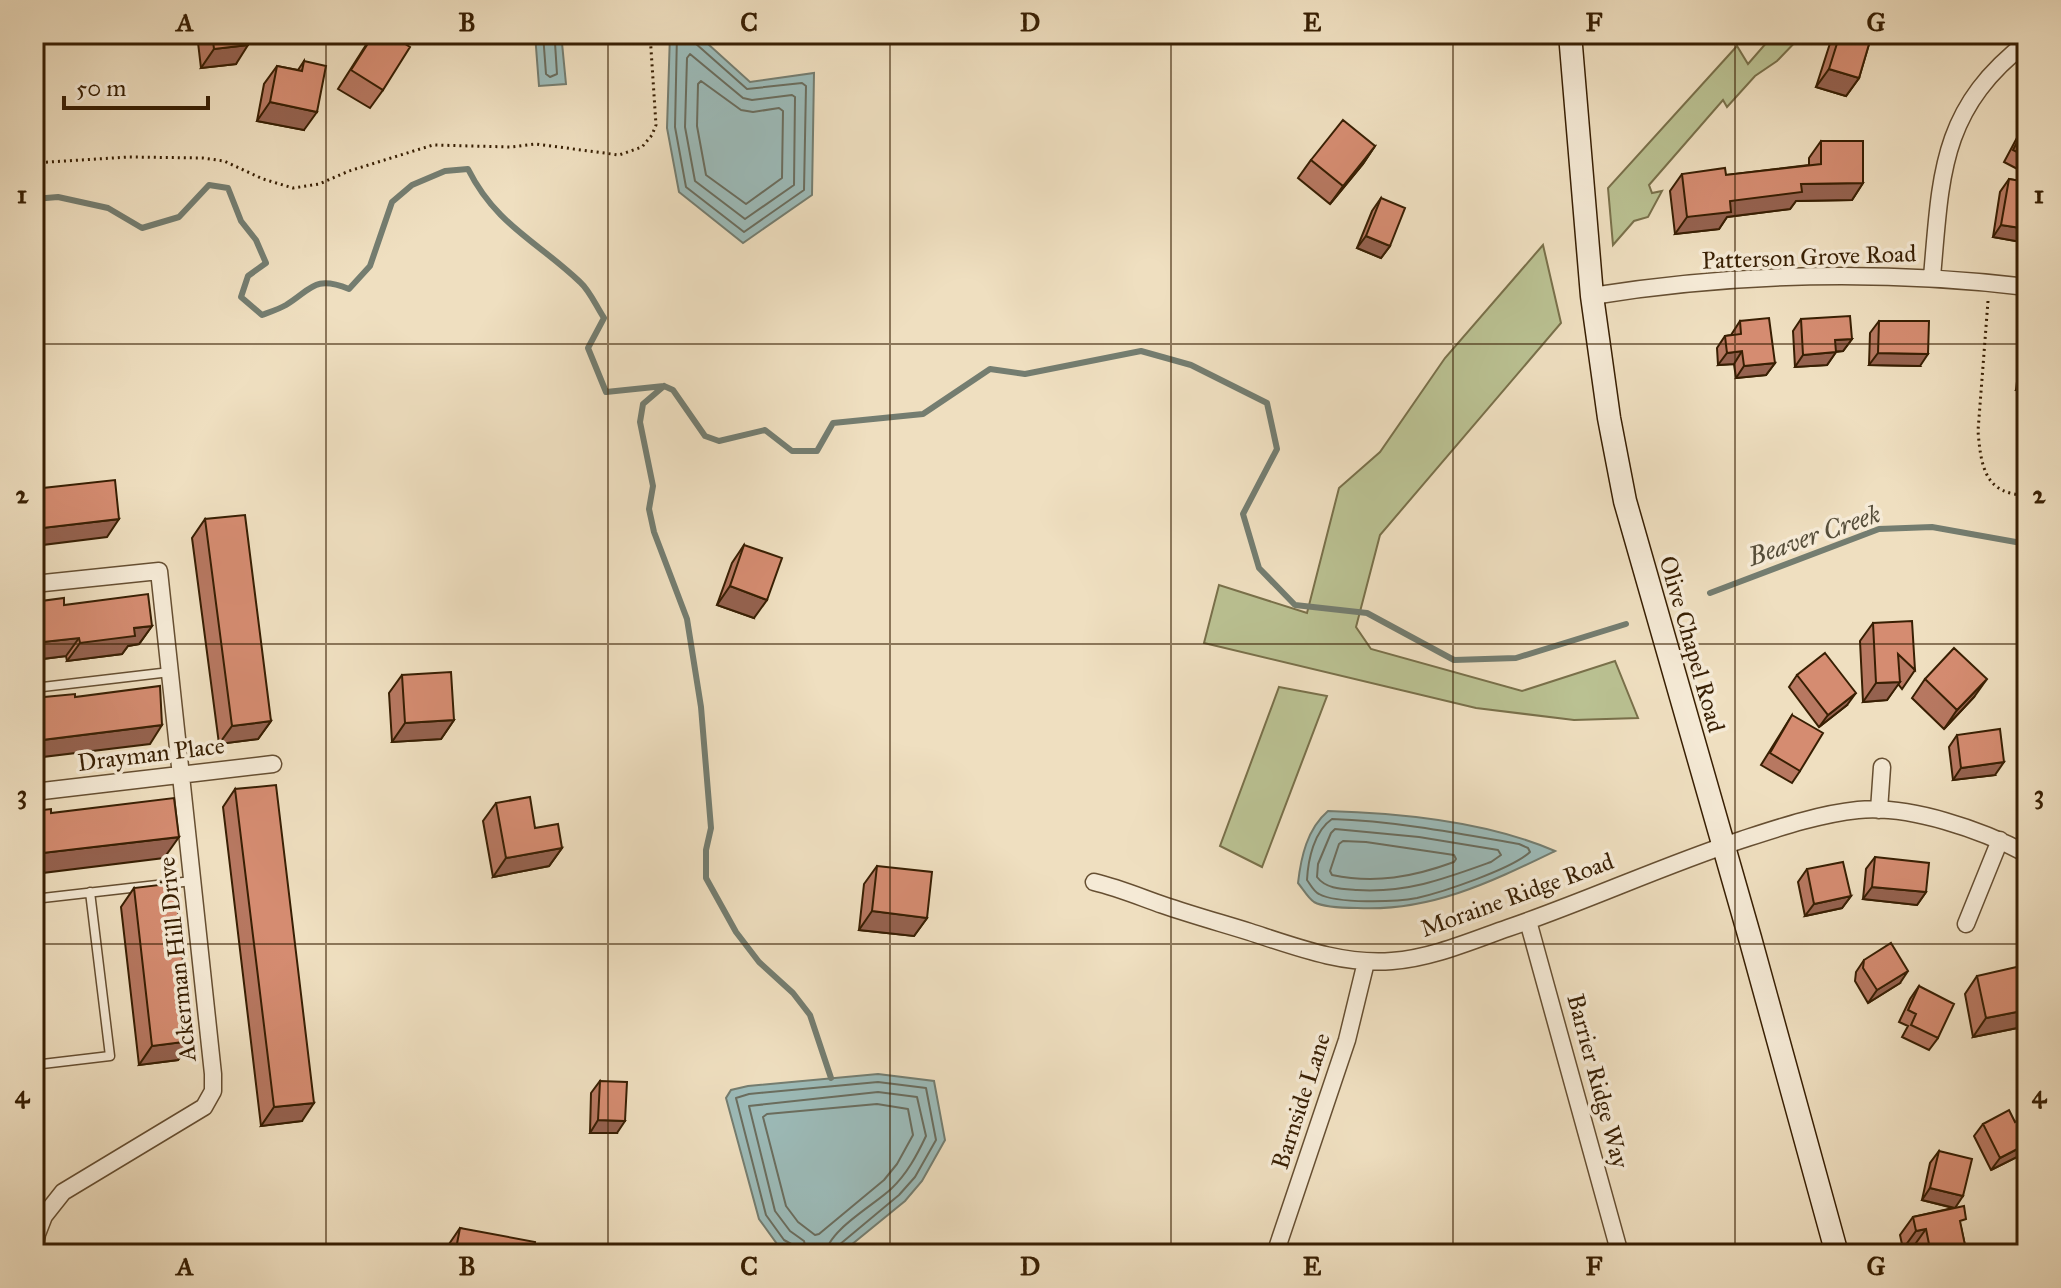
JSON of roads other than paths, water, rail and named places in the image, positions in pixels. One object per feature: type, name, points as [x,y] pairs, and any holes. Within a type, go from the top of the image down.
[{"type":"main road","name":"Olive Chapel Road","points":[[1570,34],[1592,296],[1609,418],[1625,501],[1837,1254]]},
{"type":"street","points":[[1932,277],[1941,184],[1956,128],[1979,87],[1992,71],[2027,42]]},
{"type":"street","name":"Patterson Grove Road","points":[[1592,296],[1731,280],[1932,277],[2027,287]]},
{"type":"street","name":"Ackerman Hill Drive","points":[[34,584],[159,571],[213,1059],[213,1091],[204,1107],[63,1192],[44,1216],[34,1254]]},
{"type":"street","name":"Drayman Place","points":[[34,792],[273,764]]},
{"type":"street","points":[[1879,810],[1882,767]]},
{"type":"street","name":"Moraine Ridge Road","points":[[1094,882],[1128,890],[1297,949],[1366,962],[1432,954],[1528,921],[1723,846],[1801,822],[1859,810],[1879,810],[1957,824],[2027,854]]},
{"type":"street","points":[[1966,924],[2000,840]]},
{"type":"street","name":"Barrier Ridge Way","points":[[1528,921],[1620,1254]]},
{"type":"street","name":"Barnside Lane","points":[[1275,1254],[1347,1040],[1366,962]]},
{"type":"lane","points":[[34,688],[171,672]]},
{"type":"lane","points":[[34,899],[192,881]]},
{"type":"lane","points":[[34,1065],[110,1056],[90,892]]},
{"type":"water","points":[[535,34],[577,34],[562,43],[566,84],[539,86]]},
{"type":"water","points":[[670,34],[697,34],[750,82],[814,73],[812,195],[743,243],[679,192],[667,128]]},
{"type":"water","points":[[1328,811],[1385,814],[1473,826],[1555,851],[1483,884],[1435,900],[1384,908],[1329,907],[1314,902],[1298,883],[1306,844],[1315,826]]},
{"type":"water","points":[[878,1074],[934,1081],[945,1140],[922,1181],[905,1201],[840,1254],[803,1254],[780,1248],[759,1219],[726,1098],[731,1090],[748,1086]]},
{"type":"waterway","name":"Beaver Creek","points":[[34,199],[58,197],[108,208],[142,228],[179,217],[209,185],[228,188],[241,221],[256,240],[266,263],[248,276],[241,297],[262,315],[314,286],[328,283],[349,289],[370,266],[392,202],[412,185],[445,171],[468,169],[504,219],[564,268],[590,294],[604,318],[588,348],[606,392],[664,386],[673,390],[705,436],[719,441],[765,430],[792,451],[817,451],[833,423],[923,414],[990,369],[1025,374],[1141,351],[1191,365],[1267,403],[1277,449],[1243,514],[1259,568],[1295,605],[1367,613],[1454,660],[1516,658],[1626,624]]},
{"type":"waterway","name":"Beaver Creek","points":[[34,254],[34,276]]},
{"type":"waterway","points":[[664,386],[643,404],[640,422],[653,486],[649,509],[654,532],[687,619],[701,707],[711,828],[706,850],[706,878],[736,932],[759,962],[793,993],[810,1015],[831,1078]]},
{"type":"waterway","name":"Beaver Creek","points":[[1710,593],[1879,529],[1932,527],[2027,544]]}]
